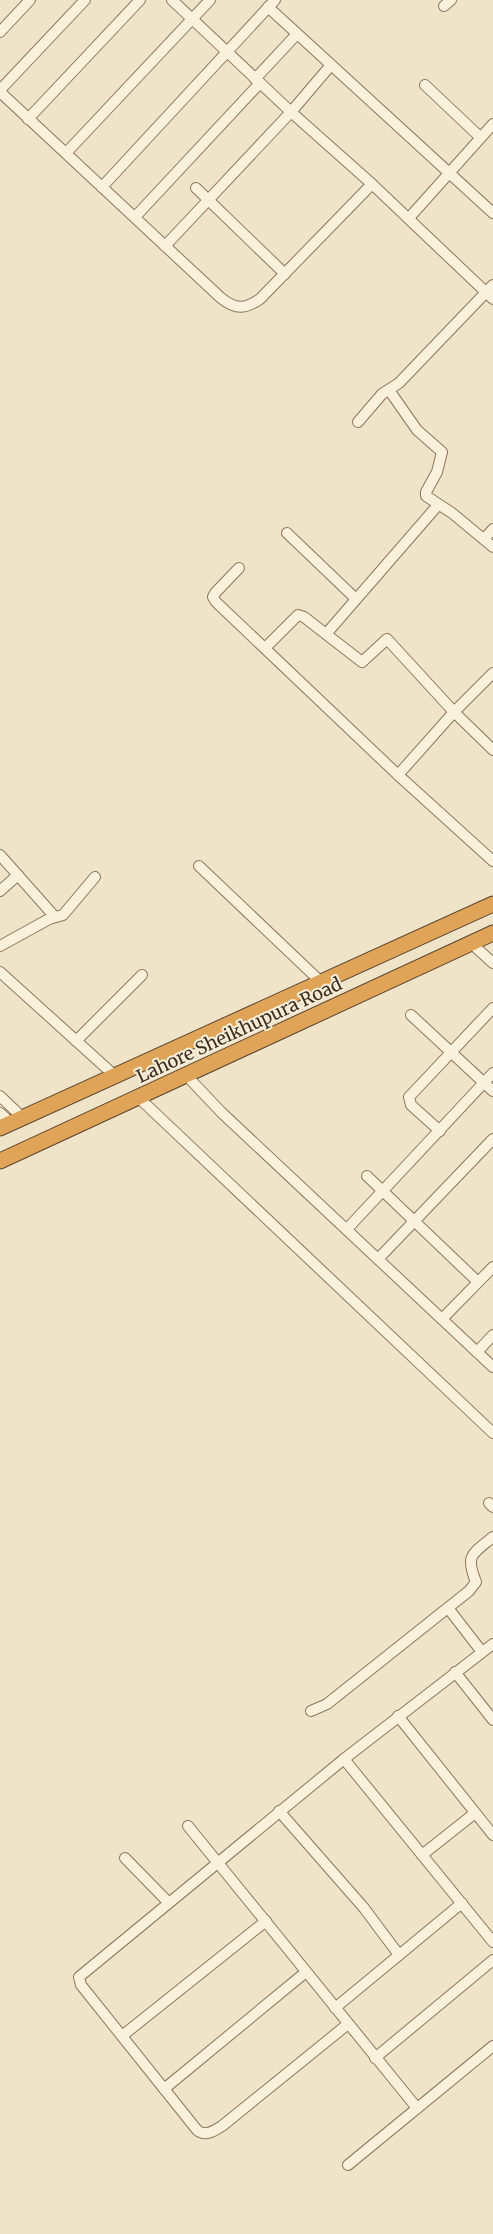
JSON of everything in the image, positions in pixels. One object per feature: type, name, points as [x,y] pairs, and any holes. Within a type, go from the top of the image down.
[{"type":"highway","name":"Lahore Sheikhupura Road","points":[[8,1120],[114,1075],[493,904]]},
{"type":"highway","name":"Lahore Sheikhupura Road","points":[[0,1161],[493,933]]},
{"type":"street","points":[[0,32],[30,0]]},
{"type":"street","points":[[85,0],[0,91],[221,298],[239,308],[246,308],[260,299],[372,184]]},
{"type":"street","points":[[28,119],[140,0]]},
{"type":"street","points":[[172,0],[291,112],[491,292],[399,383],[382,394],[358,422]]},
{"type":"street","points":[[66,153],[210,0]]},
{"type":"street","points":[[102,187],[271,4],[297,34],[493,213]]},
{"type":"street","points":[[135,217],[258,81],[297,34]]},
{"type":"street","points":[[165,246],[291,112],[331,65]]},
{"type":"street","points":[[425,86],[480,137]]},
{"type":"street","points":[[409,218],[448,172],[493,124]]},
{"type":"street","points":[[196,188],[284,274]]},
{"type":"street","points":[[389,390],[417,430],[441,451],[437,472],[425,493],[493,547]]},
{"type":"street","points":[[326,634],[438,504]]},
{"type":"street","points":[[484,539],[493,529]]},
{"type":"street","points":[[287,533],[356,599]]},
{"type":"street","points":[[239,568],[215,593],[214,598],[398,776],[493,861]]},
{"type":"street","points":[[265,648],[298,616],[304,617],[362,662],[387,639],[454,712],[493,750]]},
{"type":"street","points":[[398,776],[454,712],[493,674]]},
{"type":"street","points":[[0,855],[55,917]]},
{"type":"street","points":[[199,866],[322,982]]},
{"type":"street","points":[[0,891],[18,875]]},
{"type":"street","points":[[0,946],[55,917],[65,914],[95,877]]},
{"type":"street","points":[[472,943],[493,963]]},
{"type":"street","points":[[0,972],[114,1075]]},
{"type":"street","points":[[76,1041],[142,975]]},
{"type":"street","points":[[440,1131],[411,1105],[409,1099],[493,1008]]},
{"type":"street","points":[[411,1014],[493,1092]]},
{"type":"street","points":[[347,1230],[493,1073]]},
{"type":"street","points":[[186,1075],[493,1367]]},
{"type":"street","points":[[0,1096],[8,1120]]},
{"type":"street","points":[[138,1097],[493,1433]]},
{"type":"street","points":[[378,1258],[493,1139]]},
{"type":"street","points":[[367,1176],[478,1282]]},
{"type":"street","points":[[442,1319],[493,1267]]},
{"type":"street","points":[[477,1352],[493,1335]]},
{"type":"street","points":[[311,1711],[327,1704],[448,1608],[474,1585],[476,1582],[469,1566],[470,1560],[493,1537]]},
{"type":"street","points":[[448,1608],[482,1652]]},
{"type":"street","points":[[348,2024],[222,2126],[210,2132],[199,2132],[81,1985],[79,1977],[279,1811],[398,1716],[493,1644]]},
{"type":"street","points":[[455,1672],[493,1720]]},
{"type":"street","points":[[398,1716],[493,1836]]},
{"type":"street","points":[[344,1759],[493,1942]]},
{"type":"street","points":[[279,1811],[364,1908],[399,1955]]},
{"type":"street","points":[[422,1855],[475,1813]]},
{"type":"street","points":[[188,1826],[417,2108]]},
{"type":"street","points":[[125,1858],[168,1902]]},
{"type":"street","points":[[335,2008],[462,1903]]},
{"type":"street","points":[[122,2036],[266,1921]]},
{"type":"street","points":[[375,2058],[493,1960]]},
{"type":"street","points":[[164,2089],[306,1972]]},
{"type":"street","points":[[348,2165],[493,2046]]}]
